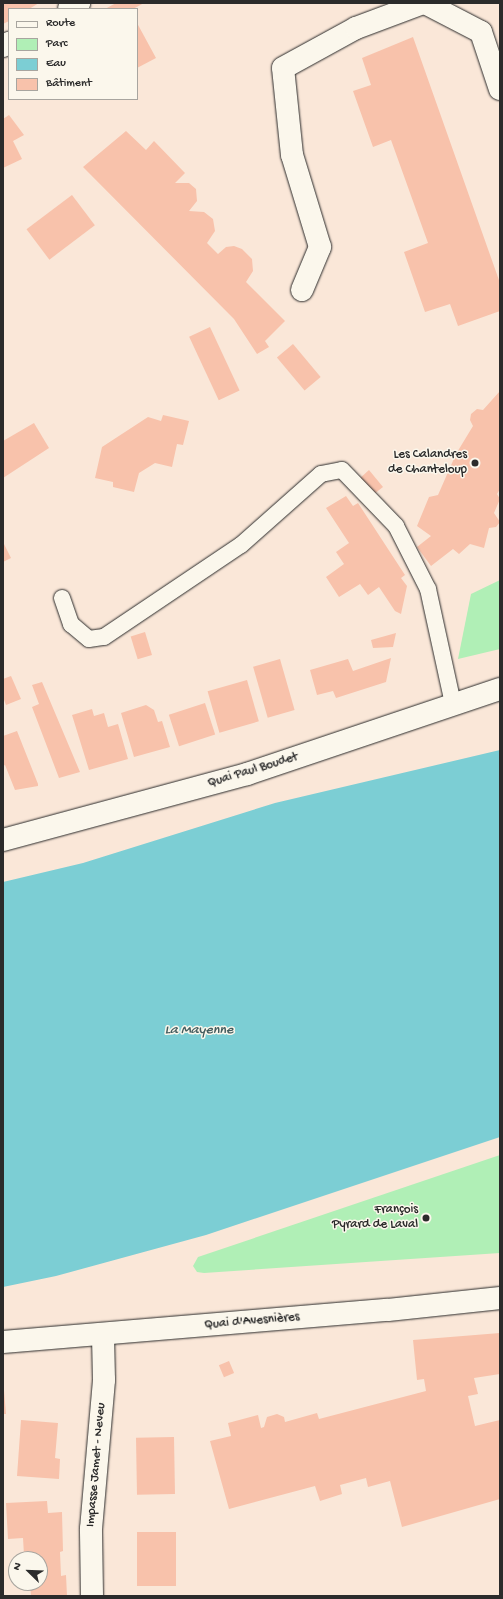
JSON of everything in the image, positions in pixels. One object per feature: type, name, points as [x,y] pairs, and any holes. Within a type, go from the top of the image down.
[{"type":"street","points":[[70,8],[79,3]]},
{"type":"street","points":[[302,290],[320,248],[292,155],[283,68],[356,28],[424,3],[480,32],[500,89]]},
{"type":"street","name":"Quai Paul Boudet","points":[[3,840],[247,774],[500,689]]},
{"type":"street","name":"Quai d'Avesnières","points":[[3,1342],[388,1310],[500,1298]]},
{"type":"street","name":"Impasse Jamet - Neveu","points":[[92,1596],[92,1529],[104,1380],[103,1334]]},
{"type":"lane","points":[[62,598],[71,624],[89,640],[104,637],[241,545],[321,474],[342,470],[396,526],[428,589],[453,704]]},
{"type":"green space","points":[[500,580],[500,649],[458,659],[471,594]]},
{"type":"green space","points":[[500,1155],[500,1253],[204,1273],[197,1272],[193,1266],[198,1257]]},
{"type":"water","name":"La Mayenne","points":[[500,750],[500,1137],[206,1235],[56,1276],[3,1287],[3,882],[83,863],[275,803]]},
{"type":"building","points":[[3,3],[39,3],[31,8],[8,8],[8,22],[3,24]]},
{"type":"building","points":[[116,3],[144,3],[135,8],[107,8]]},
{"type":"building","points":[[138,25],[156,58],[138,67]]},
{"type":"building","points":[[413,37],[500,283],[500,311],[458,326],[450,304],[425,312],[404,252],[428,243],[391,140],[373,147],[353,91],[371,85],[362,58]]},
{"type":"building","points":[[9,115],[24,135],[13,141],[22,159],[3,168],[3,119]]},
{"type":"building","points":[[126,131],[146,150],[154,141],[185,173],[175,183],[189,183],[196,189],[197,201],[189,211],[204,212],[213,219],[215,231],[207,243],[218,254],[226,247],[234,246],[242,249],[252,259],[253,271],[246,282],[285,321],[265,341],[269,347],[257,354],[234,319],[83,167]]},
{"type":"building","points":[[72,195],[95,225],[49,260],[26,229]]},
{"type":"building","points":[[210,327],[240,390],[219,400],[189,337]]},
{"type":"building","points":[[293,344],[321,377],[305,390],[277,357]]},
{"type":"building","name":"Les Calandres de Chanteloup","points":[[500,391],[500,489],[497,494],[500,499],[494,513],[500,522],[496,527],[489,528],[484,548],[470,544],[459,554],[453,549],[431,566],[417,547],[431,536],[417,526],[429,497],[438,495],[456,454],[473,426],[470,420],[471,414],[477,409],[483,410]]},
{"type":"building","points":[[163,415],[189,421],[183,445],[177,444],[172,467],[155,463],[139,473],[134,492],[113,487],[113,482],[95,478],[102,447],[148,417],[161,421]]},
{"type":"building","points":[[34,423],[49,448],[3,478],[3,441]]},
{"type":"building","points":[[369,470],[383,487],[374,494],[359,479]]},
{"type":"building","points":[[346,496],[353,506],[358,503],[405,575],[401,578],[407,586],[401,614],[395,611],[379,587],[368,595],[360,584],[339,597],[326,577],[344,564],[336,552],[349,543],[326,508]]},
{"type":"building","points":[[3,542],[11,558],[3,562]]},
{"type":"building","points":[[145,632],[152,655],[138,659],[131,636]]},
{"type":"building","points":[[396,633],[393,647],[373,648],[371,640]]},
{"type":"building","points":[[391,658],[386,682],[336,698],[333,691],[317,695],[310,670],[348,659],[353,671]]},
{"type":"building","points":[[280,659],[295,710],[268,718],[253,667]]},
{"type":"building","points":[[11,676],[21,699],[6,705],[3,697],[3,679]]},
{"type":"building","points":[[247,680],[259,721],[219,733],[208,691]]},
{"type":"building","points":[[42,682],[80,772],[59,778],[32,707],[39,704],[32,685]]},
{"type":"building","points":[[205,703],[215,734],[179,746],[169,715]]},
{"type":"building","points":[[146,705],[154,710],[158,722],[162,721],[170,747],[134,757],[121,713]]},
{"type":"building","points":[[92,709],[94,716],[104,713],[108,727],[118,724],[128,759],[89,770],[72,715]]},
{"type":"building","points":[[17,731],[38,786],[15,790],[5,765],[3,766],[3,736]]},
{"type":"building","points":[[500,1333],[500,1374],[474,1378],[478,1394],[468,1396],[475,1426],[500,1420],[500,1499],[402,1527],[390,1481],[368,1487],[366,1478],[340,1485],[342,1494],[320,1501],[315,1486],[229,1509],[210,1441],[231,1436],[228,1423],[258,1415],[261,1428],[264,1427],[267,1417],[277,1414],[284,1417],[285,1422],[317,1413],[319,1419],[426,1391],[424,1379],[417,1380],[413,1340]]},
{"type":"building","points":[[229,1361],[234,1373],[224,1377],[219,1365]]},
{"type":"building","points":[[3,1378],[6,1414],[3,1414]]},
{"type":"building","points":[[21,1420],[58,1423],[55,1458],[60,1459],[59,1479],[17,1476]]},
{"type":"building","points":[[174,1437],[175,1494],[137,1495],[136,1438]]},
{"type":"building","points":[[47,1501],[48,1513],[62,1512],[63,1551],[60,1552],[61,1576],[66,1575],[67,1596],[31,1596],[31,1591],[48,1591],[48,1551],[24,1551],[23,1538],[8,1539],[6,1503]]},
{"type":"building","points":[[137,1532],[176,1532],[176,1586],[137,1586]]},
{"type":"place","name":"Les Calandres de Chanteloup","points":[[475,463]]},
{"type":"place","name":"François Pyrard de Laval","points":[[426,1218]]}]
